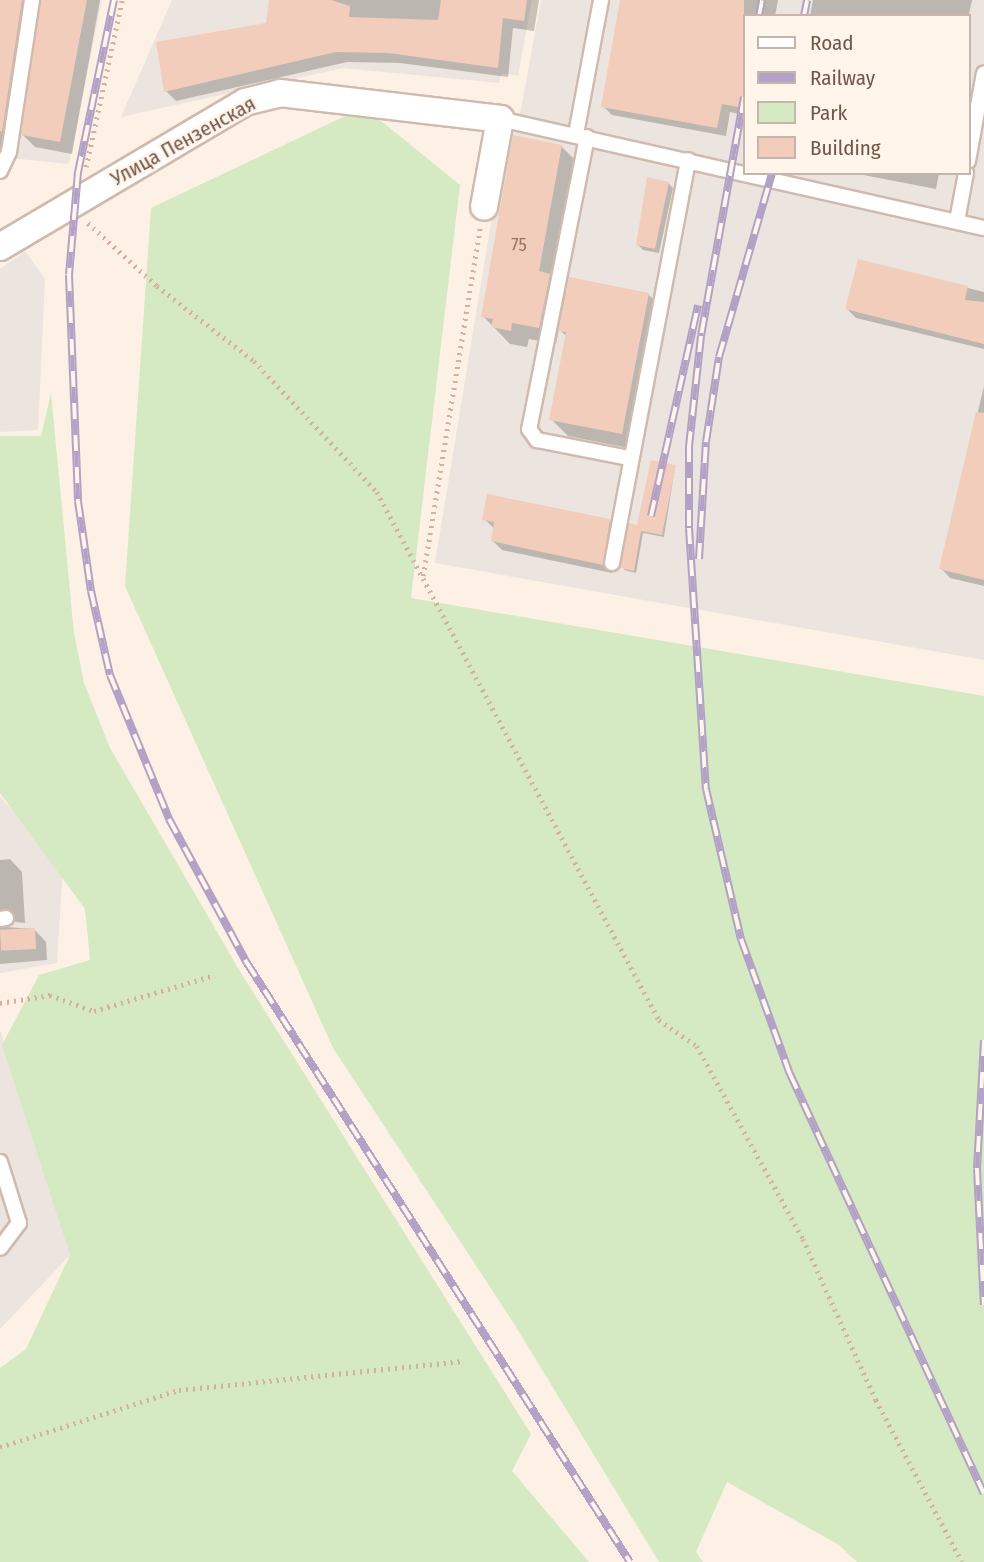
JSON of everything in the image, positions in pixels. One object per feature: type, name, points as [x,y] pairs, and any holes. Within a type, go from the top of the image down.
[{"type":"street","name":"Улица Пензенская","points":[[0,247],[228,112],[262,96],[300,92],[500,119]]},
{"type":"street","points":[[484,207],[500,119]]},
{"type":"lane","points":[[0,172],[9,152],[32,0]]},
{"type":"lane","points":[[601,0],[582,135],[528,429],[537,440],[629,458]]},
{"type":"lane","points":[[970,150],[984,73]]},
{"type":"lane","points":[[500,119],[743,172]]},
{"type":"lane","points":[[612,563],[629,458],[688,160]]},
{"type":"lane","points":[[754,175],[984,228]]},
{"type":"lane","points":[[957,221],[966,175]]},
{"type":"lane","points":[[0,1164],[19,1223],[0,1248]]},
{"type":"path","points":[[122,0],[80,199],[94,232],[254,361],[377,492],[659,1020],[697,1046],[803,1239],[876,1400],[962,1562]]},
{"type":"path","points":[[422,576],[484,207]]},
{"type":"path","points":[[0,1003],[50,995],[94,1011],[215,975]]},
{"type":"path","points":[[0,1447],[179,1390],[464,1361]]},
{"type":"shaded area","points":[[0,0],[102,0],[69,164],[0,157]]},
{"type":"shaded area","points":[[172,0],[532,0],[518,76],[502,73],[499,83],[343,68],[121,117]]},
{"type":"shaded area","points":[[541,0],[984,0],[984,660],[435,563],[503,150],[521,109]]},
{"type":"shaded area","points":[[25,251],[45,279],[38,430],[0,432],[0,269]]},
{"type":"shaded area","points":[[0,797],[63,864],[57,963],[0,973]]},
{"type":"shaded area","points":[[0,1030],[70,1255],[0,1329]]},
{"type":"green space","points":[[364,107],[460,185],[411,598],[984,696],[984,1562],[857,1562],[839,1545],[727,1482],[696,1552],[703,1562],[659,1562],[513,1322],[333,1048],[125,586],[151,208]]},
{"type":"green space","points":[[51,393],[74,633],[84,683],[110,748],[241,973],[531,1434],[512,1471],[589,1562],[0,1562],[0,1368],[26,1349],[70,1255],[2,1045],[39,975],[90,960],[85,909],[0,793],[0,436],[41,436]]},
{"type":"building","points":[[0,0],[22,0],[2,132],[0,131]]},
{"type":"building","points":[[41,0],[87,0],[60,142],[21,135]]},
{"type":"building","points":[[269,0],[331,0],[350,6],[349,17],[438,20],[441,0],[527,0],[524,21],[503,18],[498,68],[388,53],[336,52],[164,92],[156,42],[266,23]]},
{"type":"building","points":[[620,0],[744,0],[743,108],[722,104],[717,128],[601,107]]},
{"type":"building","points":[[513,135],[562,145],[539,271],[550,274],[539,328],[512,323],[511,331],[491,327],[493,319],[481,317]]},
{"type":"building","points":[[647,177],[669,182],[655,249],[636,245]]},
{"type":"building","points":[[858,259],[968,286],[965,300],[984,302],[984,344],[845,309]]},
{"type":"building","points":[[569,277],[649,293],[622,434],[549,420],[566,332],[558,331]]},
{"type":"building","points":[[976,412],[984,413],[984,580],[939,569]]},
{"type":"building","points":[[651,460],[676,465],[662,535],[641,531],[634,571],[620,568],[629,523],[637,525]]},
{"type":"building","points":[[487,494],[610,519],[603,565],[491,541],[494,522],[482,520]]},
{"type":"building","points":[[35,928],[36,949],[1,951],[0,930]]},
{"type":"railway","points":[[114,0],[78,172],[69,275],[78,501],[91,591],[110,675],[169,819],[247,963],[630,1562]]},
{"type":"railway","points":[[759,14],[762,0]]},
{"type":"railway","points":[[804,14],[807,0]]},
{"type":"railway","points":[[743,103],[701,336],[689,446],[689,528],[706,789],[741,939],[790,1074],[984,1493]]},
{"type":"railway","points":[[699,559],[706,442],[719,357],[771,175]]},
{"type":"railway","points":[[651,516],[698,305]]},
{"type":"railway","points":[[984,1040],[977,1169],[984,1305]]}]
